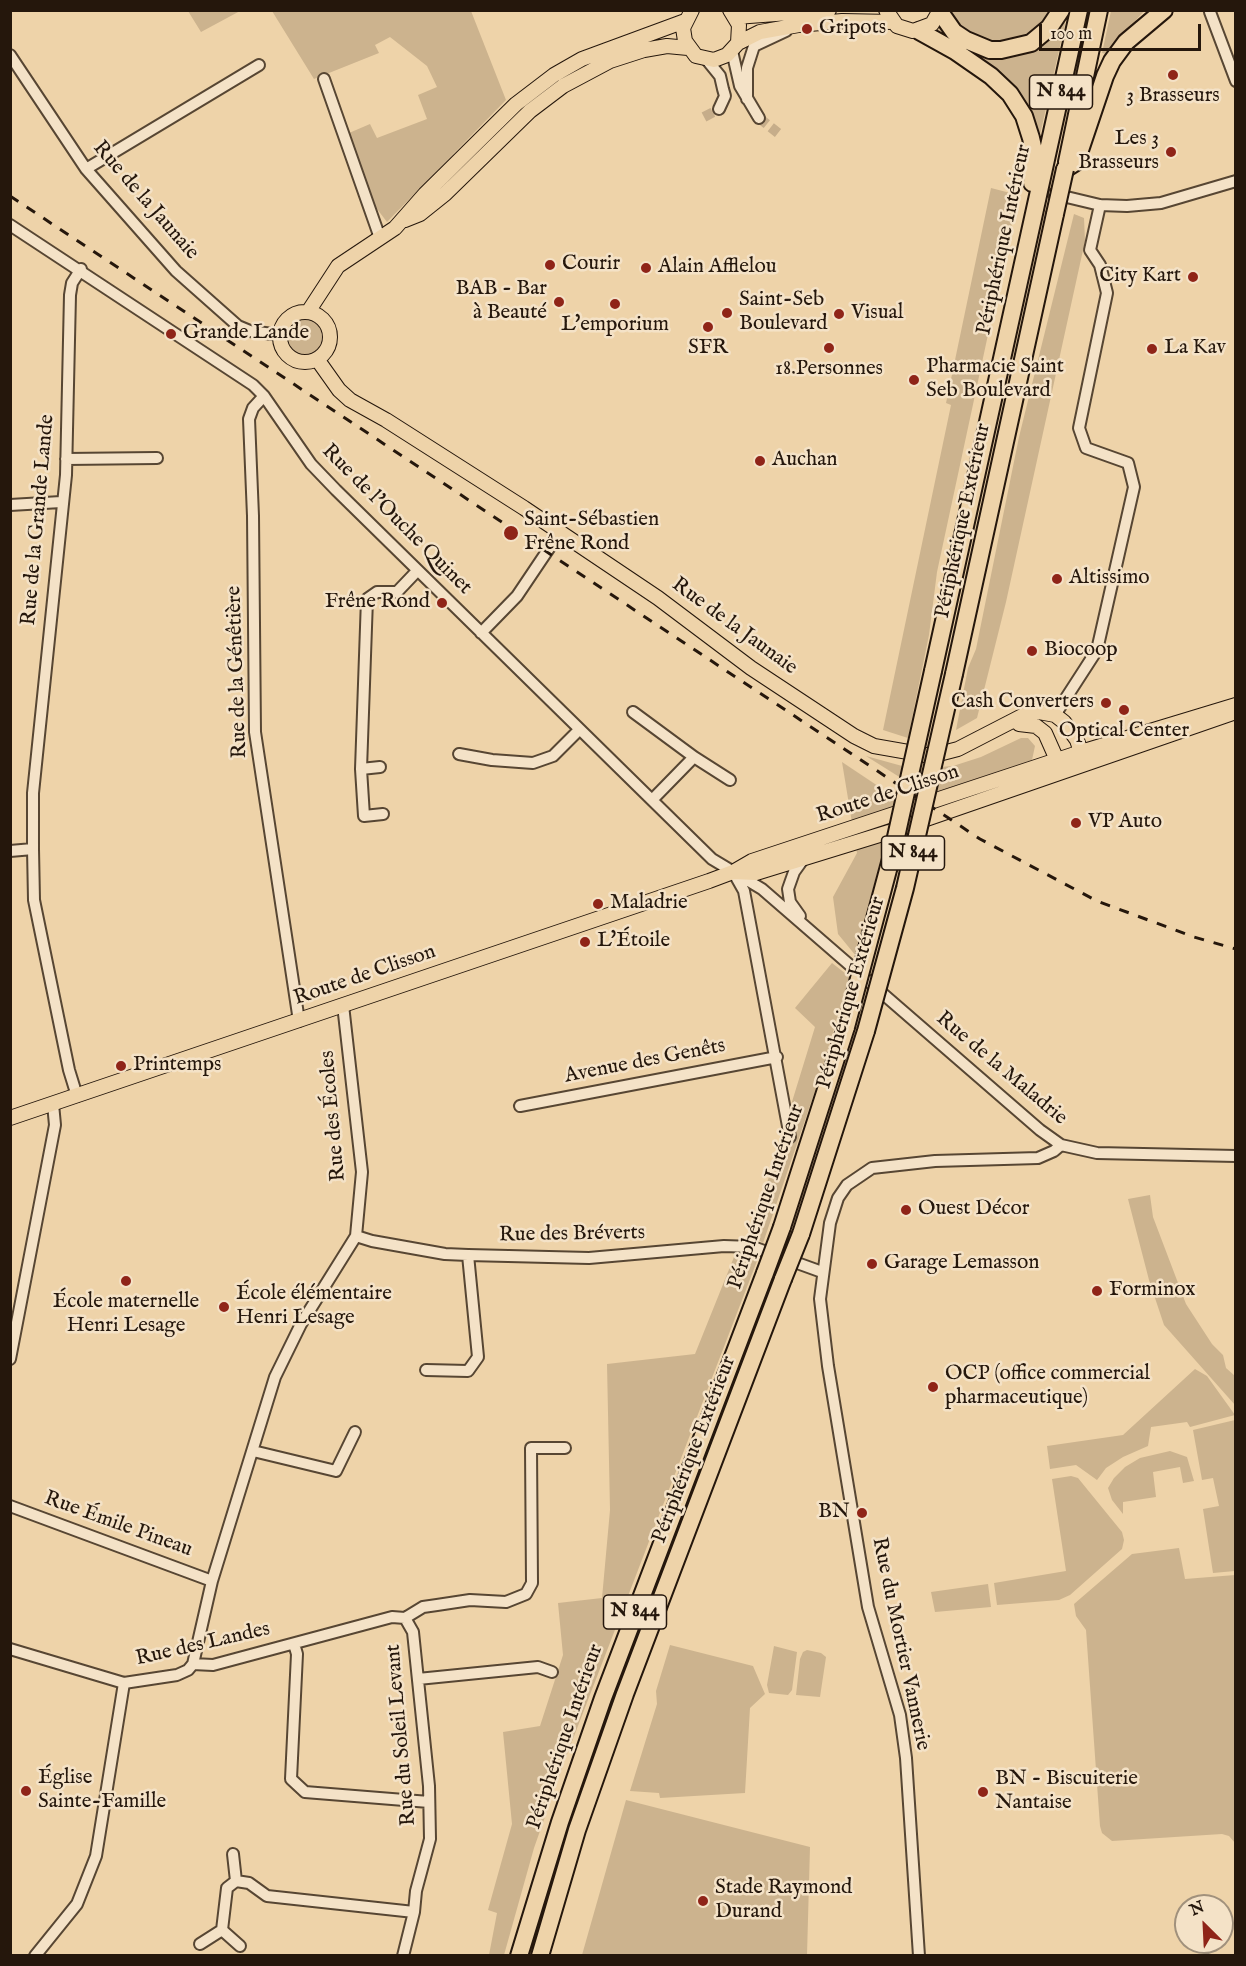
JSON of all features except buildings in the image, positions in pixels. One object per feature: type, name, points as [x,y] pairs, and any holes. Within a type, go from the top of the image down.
[{"type":"highway","points":[[940,11],[954,32],[966,40],[980,47],[1001,51],[1031,43],[1049,28],[1061,10]]},
{"type":"highway","name":"Périphérique Intérieur","points":[[519,1956],[560,1822],[603,1698],[782,1227],[846,1027],[892,855],[1024,259],[1030,209],[1079,10]]},
{"type":"highway","name":"Périphérique Extérieur","points":[[540,1956],[577,1830],[621,1704],[801,1234],[866,1031],[905,888],[1100,10]]},
{"type":"highway","points":[[1065,169],[1076,162],[1112,61],[1126,42],[1164,10]]},
{"type":"highway","points":[[919,30],[991,76],[1010,94],[1024,116],[1038,173]]},
{"type":"main road","points":[[735,47],[740,34],[733,14],[829,10]]},
{"type":"main road","points":[[689,16],[683,35],[688,48],[696,56],[707,60],[721,58],[760,32],[799,25],[890,16],[902,29],[919,30],[932,24],[940,11]]},
{"type":"main road","points":[[308,312],[338,266],[400,223],[425,194],[516,104],[554,75],[582,59],[689,16]]},
{"type":"main road","points":[[400,223],[420,214],[549,94],[579,76],[644,50],[667,46],[688,48]]},
{"type":"main road","points":[[308,312],[322,319],[329,332],[327,348],[317,359],[305,362],[293,359],[281,346],[280,335],[287,320],[296,314],[308,312]]},
{"type":"main road","name":"Rue de la Jaunaie","points":[[317,359],[339,390],[350,400],[386,420],[560,532],[658,598],[751,668],[854,736],[874,746],[931,756],[958,749],[1034,712],[1055,715]]},
{"type":"main road","name":"Route de Clisson","points":[[733,872],[756,873],[965,807],[1085,757],[1236,705]]},
{"type":"main road","name":"Route de Clisson","points":[[10,1118],[733,872],[752,861],[1063,761],[1085,757],[1236,712]]},
{"type":"main road","points":[[1055,715],[1068,726],[1085,757]]},
{"type":"main road","name":"Rue de la Jaunaie","points":[[1001,727],[1019,724],[1031,718],[1041,723],[1055,715]]},
{"type":"main road","points":[[1019,724],[1036,726],[1045,733],[1063,761]]},
{"type":"main road","name":"Route de Clisson","points":[[965,807],[972,798],[982,793],[1063,761]]},
{"type":"street","points":[[1210,12],[1236,81]]},
{"type":"street","points":[[747,99],[747,68],[754,46],[799,25]]},
{"type":"street","points":[[735,47],[740,86],[759,118]]},
{"type":"street","name":"Rue de la Jaunaie","points":[[10,56],[86,169],[161,255],[214,307],[244,329],[280,335]]},
{"type":"street","points":[[707,60],[720,76],[724,96],[719,110]]},
{"type":"street","points":[[86,169],[259,65]]},
{"type":"street","points":[[324,79],[380,238]]},
{"type":"street","points":[[493,148],[516,104]]},
{"type":"street","points":[[1052,194],[1100,205],[1161,203],[1236,181]]},
{"type":"street","points":[[1055,715],[1097,650],[1134,487],[1128,463],[1086,448],[1079,428],[1107,293],[1100,265],[1090,250],[1100,205]]},
{"type":"street","name":"Rue de l'Ouche Quinet","points":[[10,225],[237,372],[264,396],[311,464],[417,571],[712,859],[733,872]]},
{"type":"street","name":"Rue de la Grande Lande","points":[[77,1096],[69,1070],[34,900],[33,793],[66,459],[70,295],[72,283],[81,269]]},
{"type":"street","name":"Rue de la Génêtière","points":[[264,396],[252,408],[249,419],[253,516],[255,732],[299,1021]]},
{"type":"street","points":[[66,459],[157,458]]},
{"type":"street","points":[[10,505],[61,502]]},
{"type":"street","points":[[481,633],[517,596],[560,532]]},
{"type":"street","points":[[383,814],[364,816],[361,769],[367,599],[377,592],[397,592],[417,571]]},
{"type":"street","points":[[633,712],[694,757],[730,780]]},
{"type":"street","points":[[459,754],[492,760],[533,763],[553,756],[579,730]]},
{"type":"street","points":[[652,800],[694,757]]},
{"type":"street","points":[[361,769],[380,767]]},
{"type":"street","points":[[10,851],[33,849]]},
{"type":"street","name":"Rue de la Maladrie","points":[[806,856],[791,878],[789,894],[793,908],[811,931]]},
{"type":"street","points":[[733,872],[744,891],[777,1057],[790,1137]]},
{"type":"street","name":"Rue de la Maladrie","points":[[733,872],[762,889],[1019,1114],[1061,1145],[1076,1150],[1122,1156],[1236,1156]]},
{"type":"street","name":"Rue des Écoles","points":[[193,1664],[212,1581],[286,1351],[356,1236],[362,1172],[343,1005]]},
{"type":"street","name":"Avenue des Genêts","points":[[520,1106],[777,1057]]},
{"type":"street","points":[[10,1359],[55,1125],[53,1104]]},
{"type":"street","name":"Rue du Mortier Vannerie","points":[[919,1956],[906,1758],[900,1715],[868,1607],[828,1366],[820,1299],[830,1223],[838,1198],[858,1175],[872,1168],[935,1161],[1038,1158],[1061,1145]]},
{"type":"street","name":"Rue des Bréverts","points":[[356,1236],[424,1250],[468,1255],[589,1258],[724,1246],[753,1247],[822,1272]]},
{"type":"street","points":[[426,1370],[468,1371],[478,1357],[468,1255]]},
{"type":"street","points":[[253,1451],[336,1471],[355,1432]]},
{"type":"street","name":"Rue des Landes","points":[[10,1648],[124,1683],[183,1673],[193,1664],[213,1665],[392,1617],[405,1618],[423,1608],[437,1605],[470,1600],[506,1602],[526,1594],[532,1583],[531,1448],[565,1448]]},
{"type":"street","name":"Rue Émile Pineau","points":[[10,1506],[212,1581]]},
{"type":"street","name":"Rue du Soleil Levant","points":[[403,1956],[414,1912],[416,1891],[430,1839],[418,1679],[412,1632],[405,1618]]},
{"type":"street","points":[[294,1644],[297,1654],[291,1779],[304,1792],[429,1802]]},
{"type":"street","points":[[418,1679],[538,1667],[552,1672]]},
{"type":"street","points":[[35,1956],[77,1905],[96,1856],[124,1683]]},
{"type":"street","points":[[233,1854],[236,1881]]},
{"type":"street","points":[[222,1930],[227,1888],[236,1881],[249,1883],[267,1896],[414,1912]]},
{"type":"street","points":[[200,1944],[222,1930]]},
{"type":"street","points":[[222,1930],[240,1946]]},
{"type":"shaded area","points":[[188,11],[240,11],[201,32]]},
{"type":"shaded area","points":[[272,11],[471,11],[506,100],[387,222],[374,205],[349,133],[370,124],[377,138],[427,119],[418,95],[437,87],[427,66],[390,37],[375,45],[379,53],[314,79]]},
{"type":"shaded area","points":[[951,11],[1063,11],[1065,24],[1040,135],[1028,134],[1001,90],[923,38],[951,15]]},
{"type":"shaded area","points":[[1111,11],[1144,11],[1106,54],[1102,53]]},
{"type":"shaded area","points":[[991,188],[1018,195],[937,572],[929,635],[908,738],[883,730],[951,405],[946,403]]},
{"type":"shaded area","points":[[1074,214],[1084,218],[1085,241],[1006,602],[977,718],[956,730],[968,668],[976,649],[1019,437]]},
{"type":"shaded area","points":[[305,320],[317,325],[322,337],[317,349],[305,354],[293,349],[288,337],[293,325]]},
{"type":"shaded area","points":[[1021,738],[1028,738],[1035,746],[1032,760],[928,795],[866,756],[913,769],[953,766],[981,757]]},
{"type":"shaded area","points":[[842,762],[896,798],[856,956],[838,934],[833,897],[857,853]]},
{"type":"shaded area","points":[[832,963],[850,977],[814,1094],[763,1243],[751,1235],[815,1027],[795,1008]]},
{"type":"shaded area","points":[[1150,1195],[1153,1217],[1186,1304],[1212,1344],[1223,1355],[1226,1368],[1235,1376],[1235,1405],[1164,1325],[1149,1280],[1128,1199]]},
{"type":"shaded area","points":[[734,1257],[757,1261],[566,1757],[534,1848],[504,1955],[489,1955],[497,1913],[488,1910],[512,1824],[503,1732],[540,1726],[563,1655],[558,1603],[602,1598],[610,1510],[607,1364],[695,1354]]},
{"type":"shaded area","points":[[1195,1369],[1207,1376],[1235,1415],[1190,1427],[1187,1422],[1151,1427],[1148,1446],[1123,1457],[1106,1468],[1097,1480],[1076,1465],[1050,1469],[1047,1446],[1123,1435]]},
{"type":"shaded area","points":[[1235,1420],[1235,1571],[1213,1573],[1203,1509],[1219,1506],[1213,1478],[1202,1480],[1193,1430]]},
{"type":"shaded area","points":[[1170,1451],[1187,1457],[1194,1481],[1183,1483],[1180,1467],[1153,1472],[1156,1497],[1123,1502],[1123,1514],[1112,1500],[1108,1488],[1114,1478],[1125,1467],[1140,1458]]},
{"type":"shaded area","points":[[1071,1476],[1078,1478],[1122,1532],[1124,1540],[1122,1549],[1070,1595],[1059,1600],[997,1605],[994,1583],[1066,1571],[1052,1479]]},
{"type":"shaded area","points":[[1179,1548],[1185,1579],[1235,1575],[1235,1843],[1229,1836],[1222,1834],[1112,1841],[1102,1833],[1100,1826],[1086,1630],[1076,1616],[1074,1604],[1132,1554]]},
{"type":"shaded area","points":[[988,1584],[991,1607],[935,1612],[931,1592]]},
{"type":"shaded area","points":[[670,1645],[753,1666],[765,1694],[750,1708],[745,1793],[660,1798],[659,1793],[630,1791],[657,1704],[656,1691]]},
{"type":"shaded area","points":[[774,1646],[797,1652],[792,1690],[788,1695],[769,1693],[767,1685]]},
{"type":"shaded area","points":[[807,1650],[821,1653],[826,1657],[820,1697],[796,1695],[800,1659],[803,1652]]},
{"type":"shaded area","name":"Stade Raymond Durand","points":[[626,1800],[810,1847],[807,1955],[582,1955]]},
{"type":"tunnel","points":[[704,117],[719,109]]},
{"type":"tunnel","points":[[759,118],[778,133]]},
{"type":"railway","points":[[10,196],[980,839],[1097,901],[1194,937],[1236,949]]},
{"type":"place","name":"Gripots","points":[[807,29]]},
{"type":"place","name":"3 Brasseurs","points":[[1173,75]]},
{"type":"place","name":"Les 3 Brasseurs","points":[[1171,152]]},
{"type":"place","name":"Courir","points":[[550,265]]},
{"type":"place","name":"Alain Afflelou","points":[[646,268]]},
{"type":"place","name":"City Kart","points":[[1193,277]]},
{"type":"place","name":"BAB - Bar à Beauté","points":[[559,302]]},
{"type":"place","name":"L'emporium","points":[[615,304]]},
{"type":"place","name":"Saint-Seb Boulevard","points":[[727,313]]},
{"type":"place","name":"Visual","points":[[839,314]]},
{"type":"place","name":"SFR","points":[[708,327]]},
{"type":"place","name":"Grande Lande","points":[[171,334]]},
{"type":"place","name":"18.Personnes","points":[[829,348]]},
{"type":"place","name":"La Kav","points":[[1152,349]]},
{"type":"place","name":"Pharmacie Saint Seb Boulevard","points":[[914,380]]},
{"type":"place","name":"Auchan","points":[[760,461]]},
{"type":"place","name":"Saint-Sébastien Frêne Rond","points":[[511,533]]},
{"type":"place","name":"Altissimo","points":[[1057,579]]},
{"type":"place","name":"Frêne Rond","points":[[442,603]]},
{"type":"place","name":"Biocoop","points":[[1032,651]]},
{"type":"place","name":"Cash Converters","points":[[1106,703]]},
{"type":"place","name":"Optical Center","points":[[1124,710]]},
{"type":"place","name":"VP Auto","points":[[1076,823]]},
{"type":"place","name":"Maladrie","points":[[598,904]]},
{"type":"place","name":"L'Étoile","points":[[585,942]]},
{"type":"place","name":"Printemps","points":[[121,1066]]},
{"type":"place","name":"Ouest Décor","points":[[906,1210]]},
{"type":"place","name":"Garage Lemasson","points":[[872,1264]]},
{"type":"place","name":"École maternelle Henri Lesage","points":[[126,1281]]},
{"type":"place","name":"Forminox","points":[[1097,1291]]},
{"type":"place","name":"École élémentaire Henri Lesage","points":[[224,1307]]},
{"type":"place","name":"OCP (office commercial pharmaceutique)","points":[[933,1387]]},
{"type":"place","name":"BN","points":[[862,1513]]},
{"type":"place","name":"Église Sainte-Famille","points":[[26,1791]]},
{"type":"place","name":"BN - Biscuiterie Nantaise","points":[[983,1792]]},
{"type":"place","name":"Stade Raymond Durand","points":[[703,1901]]}]
